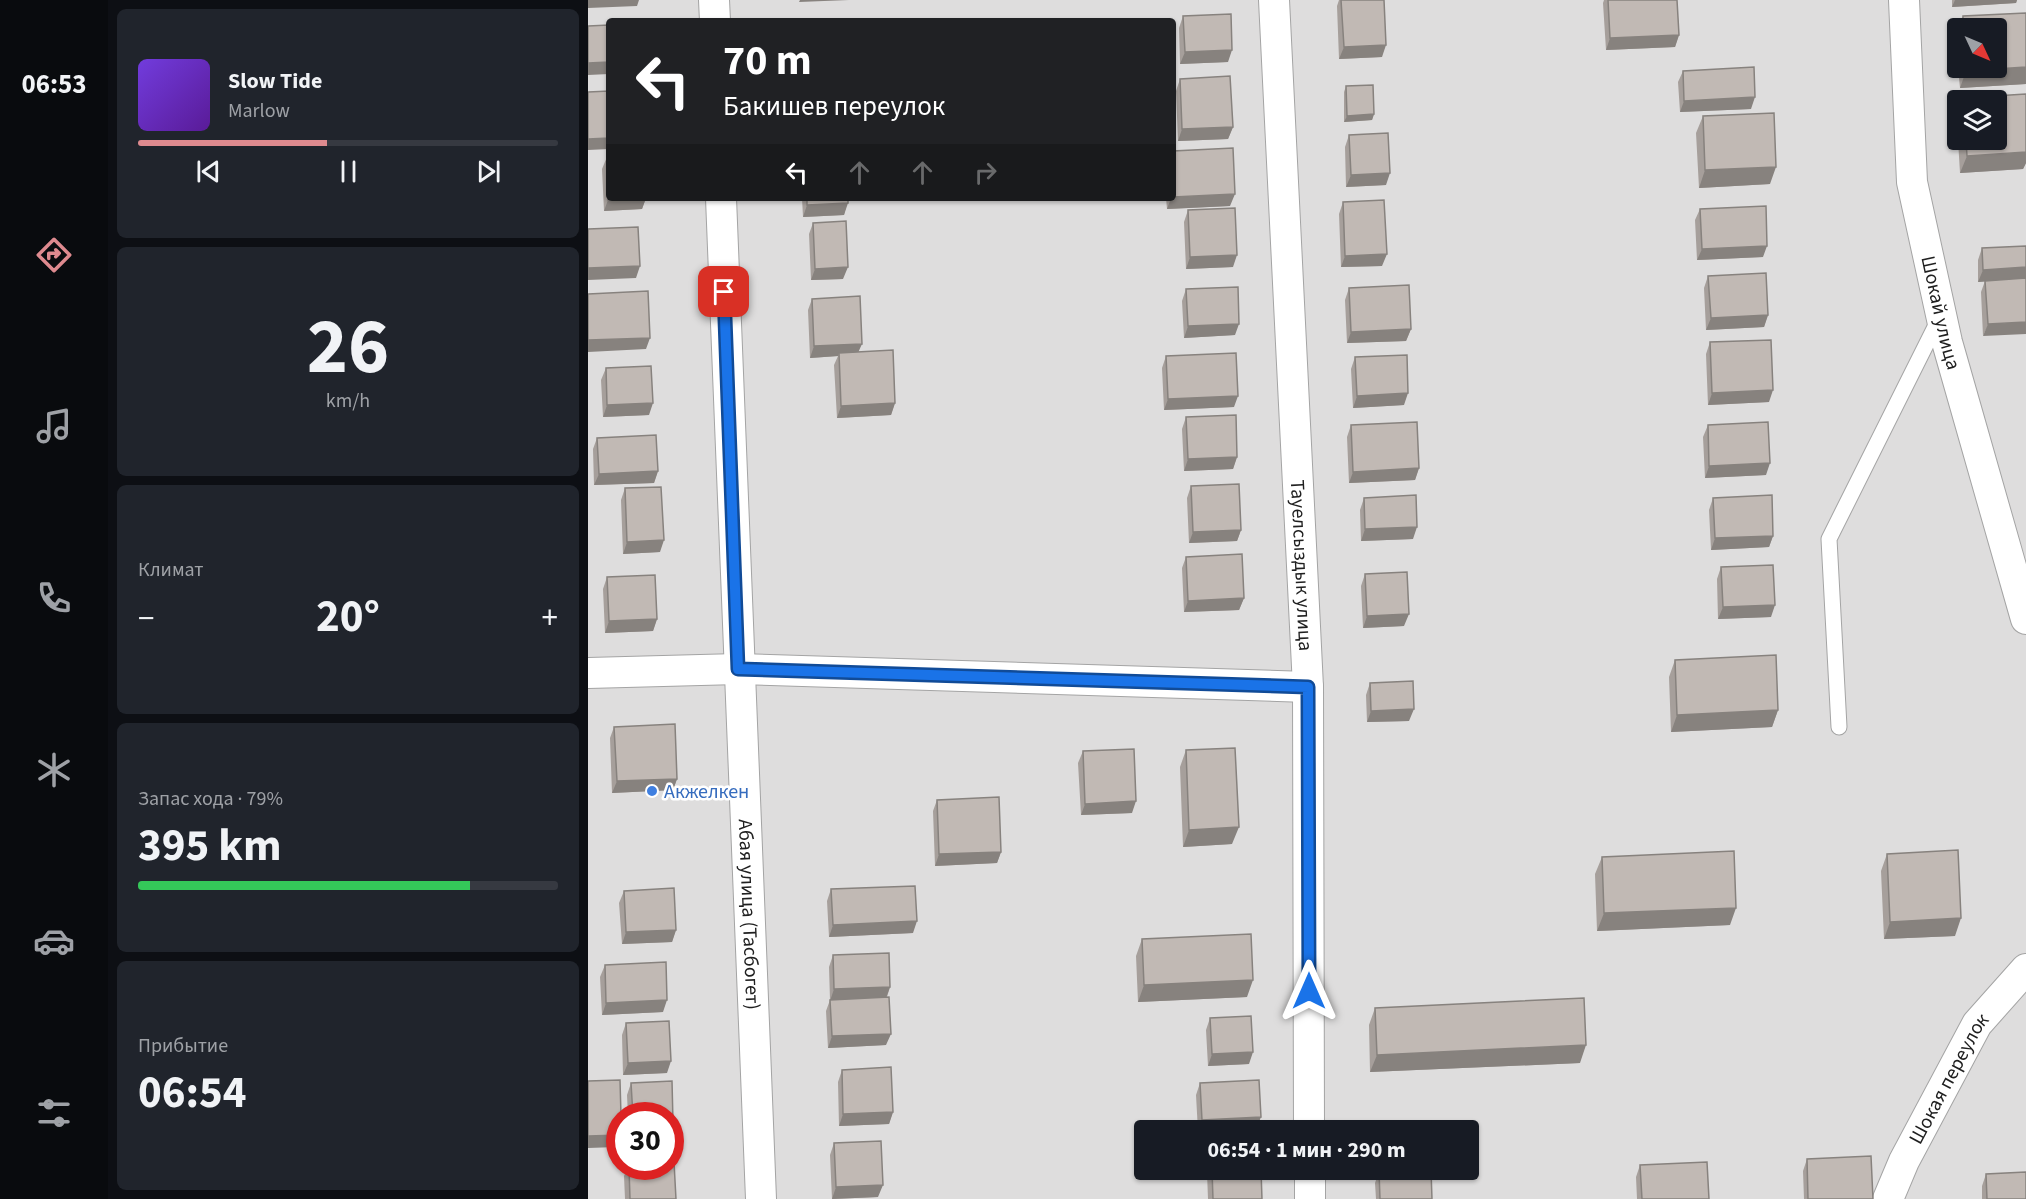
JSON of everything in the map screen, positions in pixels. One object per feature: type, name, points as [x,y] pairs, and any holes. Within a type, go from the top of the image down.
[{"type":"street","points":[[714,0],[715,18]]},
{"type":"street","name":"Тауелсыздык улица","points":[[1274,0],[1308,687],[1310,1120]]},
{"type":"street","name":"Шокай улица","points":[[1904,0],[1912,182],[1941,317],[2026,619]]},
{"type":"street","name":"Абая улица (Тасбогет)","points":[[721,201],[738,669],[761,1199]]},
{"type":"street","points":[[588,673],[738,669],[1308,687]]},
{"type":"street","name":"Шокая переулок","points":[[1888,1199],[1904,1161],[1977,1024],[2026,969]]},
{"type":"street","points":[[1310,1180],[1310,1199]]},
{"type":"lane","points":[[1839,727],[1830,538],[1941,317]]},
{"type":"shaded area","points":[[588,0],[2026,0],[2026,1199],[588,1199]]},
{"type":"building","points":[[1341,0],[1384,0],[1386,45],[1344,47]]},
{"type":"building","points":[[1608,0],[1677,0],[1679,35],[1610,38]]},
{"type":"building","points":[[2026,13],[2026,67],[2007,68],[2007,18],[1963,18],[1963,16]]},
{"type":"building","points":[[1231,14],[1232,50],[1185,52],[1183,16]]},
{"type":"building","points":[[606,25],[606,62],[588,63],[588,26]]},
{"type":"building","points":[[1754,67],[1755,97],[1684,101],[1683,71]]},
{"type":"building","points":[[1230,76],[1233,127],[1182,129],[1180,79]]},
{"type":"building","points":[[1373,85],[1374,114],[1347,116],[1346,86]]},
{"type":"building","points":[[606,91],[606,138],[588,139],[588,92]]},
{"type":"building","points":[[2026,94],[2026,152],[1967,156],[1967,150],[2007,150],[2007,95]]},
{"type":"building","points":[[1774,113],[1776,167],[1705,170],[1703,116]]},
{"type":"building","points":[[1388,133],[1390,173],[1351,175],[1349,135]]},
{"type":"building","points":[[1233,148],[1235,194],[1176,197],[1176,151]]},
{"type":"building","points":[[1384,200],[1387,254],[1345,256],[1343,202]]},
{"type":"building","points":[[807,201],[848,201],[848,203],[807,205]]},
{"type":"building","points":[[1766,206],[1767,246],[1702,249],[1700,209]]},
{"type":"building","points":[[1235,208],[1237,255],[1190,257],[1188,210]]},
{"type":"building","points":[[846,221],[848,267],[815,269],[813,223]]},
{"type":"building","points":[[638,227],[640,266],[588,268],[588,229]]},
{"type":"building","points":[[2026,246],[2026,267],[1983,270],[1982,248]]},
{"type":"building","points":[[1766,273],[1768,315],[1711,318],[1708,276]]},
{"type":"building","points":[[2026,278],[2026,322],[1988,324],[1985,281]]},
{"type":"building","points":[[1409,285],[1411,329],[1351,332],[1349,288]]},
{"type":"building","points":[[1238,287],[1239,324],[1188,326],[1186,289]]},
{"type":"building","points":[[648,291],[650,338],[588,340],[588,294]]},
{"type":"building","points":[[860,296],[862,344],[814,346],[812,299]]},
{"type":"building","points":[[1771,340],[1773,390],[1712,393],[1710,342]]},
{"type":"building","points":[[893,350],[895,403],[841,406],[839,353]]},
{"type":"building","points":[[1236,353],[1238,396],[1168,399],[1166,356]]},
{"type":"building","points":[[1407,355],[1408,393],[1357,396],[1355,357]]},
{"type":"building","points":[[651,366],[653,403],[607,405],[606,368]]},
{"type":"building","points":[[1236,415],[1237,457],[1188,459],[1186,417]]},
{"type":"building","points":[[1417,422],[1419,468],[1353,472],[1351,425]]},
{"type":"building","points":[[1768,422],[1770,463],[1709,466],[1708,425]]},
{"type":"building","points":[[656,435],[658,471],[599,474],[597,438]]},
{"type":"building","points":[[1239,484],[1241,530],[1193,532],[1191,486]]},
{"type":"building","points":[[661,487],[664,540],[627,542],[625,488]]},
{"type":"building","points":[[1416,495],[1417,527],[1365,529],[1364,498]]},
{"type":"building","points":[[1772,495],[1773,536],[1715,538],[1713,498]]},
{"type":"building","points":[[1242,554],[1244,598],[1188,601],[1186,557]]},
{"type":"building","points":[[1773,565],[1775,605],[1723,607],[1721,567]]},
{"type":"building","points":[[1407,572],[1409,614],[1367,616],[1365,574]]},
{"type":"building","points":[[655,575],[657,619],[609,621],[607,577]]},
{"type":"building","points":[[1776,655],[1778,710],[1677,715],[1675,660]]},
{"type":"building","points":[[1413,681],[1414,709],[1371,711],[1370,683]]},
{"type":"building","points":[[675,724],[677,779],[617,781],[614,727]]},
{"type":"building","points":[[1235,748],[1239,827],[1189,830],[1186,750]]},
{"type":"building","points":[[1134,749],[1136,801],[1085,804],[1083,751]]},
{"type":"building","points":[[999,797],[1001,852],[939,854],[937,800]]},
{"type":"building","points":[[1958,850],[1961,918],[1890,922],[1887,854]]},
{"type":"building","points":[[1734,851],[1736,908],[1604,913],[1602,857]]},
{"type":"building","points":[[915,886],[917,921],[833,925],[831,889]]},
{"type":"building","points":[[674,888],[676,930],[626,932],[624,891]]},
{"type":"building","points":[[1251,934],[1253,980],[1144,985],[1142,939]]},
{"type":"building","points":[[889,953],[890,987],[834,989],[833,955]]},
{"type":"building","points":[[666,962],[667,1000],[606,1003],[605,965]]},
{"type":"building","points":[[889,997],[891,1034],[832,1036],[830,1000]]},
{"type":"building","points":[[1584,998],[1586,1045],[1377,1055],[1375,1008]]},
{"type":"building","points":[[1251,1016],[1253,1052],[1212,1054],[1210,1018]]},
{"type":"building","points":[[669,1021],[671,1061],[628,1063],[626,1023]]},
{"type":"building","points":[[891,1067],[893,1112],[843,1114],[842,1070]]},
{"type":"building","points":[[620,1080],[621,1102],[606,1102],[606,1135],[588,1136],[588,1081]]},
{"type":"building","points":[[1259,1080],[1261,1117],[1202,1120],[1200,1083]]},
{"type":"building","points":[[672,1081],[673,1102],[632,1102],[631,1083]]},
{"type":"building","points":[[881,1141],[883,1185],[836,1187],[834,1143]]},
{"type":"building","points":[[1871,1156],[1873,1199],[1808,1199],[1807,1159]]},
{"type":"building","points":[[1707,1162],[1709,1199],[1642,1199],[1640,1165]]},
{"type":"building","points":[[2026,1172],[2026,1199],[1987,1199],[1986,1174]]},
{"type":"building","points":[[629,1180],[675,1180],[676,1199],[630,1199]]},
{"type":"building","points":[[1212,1180],[1261,1180],[1262,1199],[1213,1199]]},
{"type":"building","points":[[1379,1180],[1431,1180],[1432,1199],[1380,1199]]},
{"type":"place","name":"Акжелкен","points":[[652,791]]},
{"type":"route","points":[[724,292],[738,669],[1308,687],[1309,991]]}]
